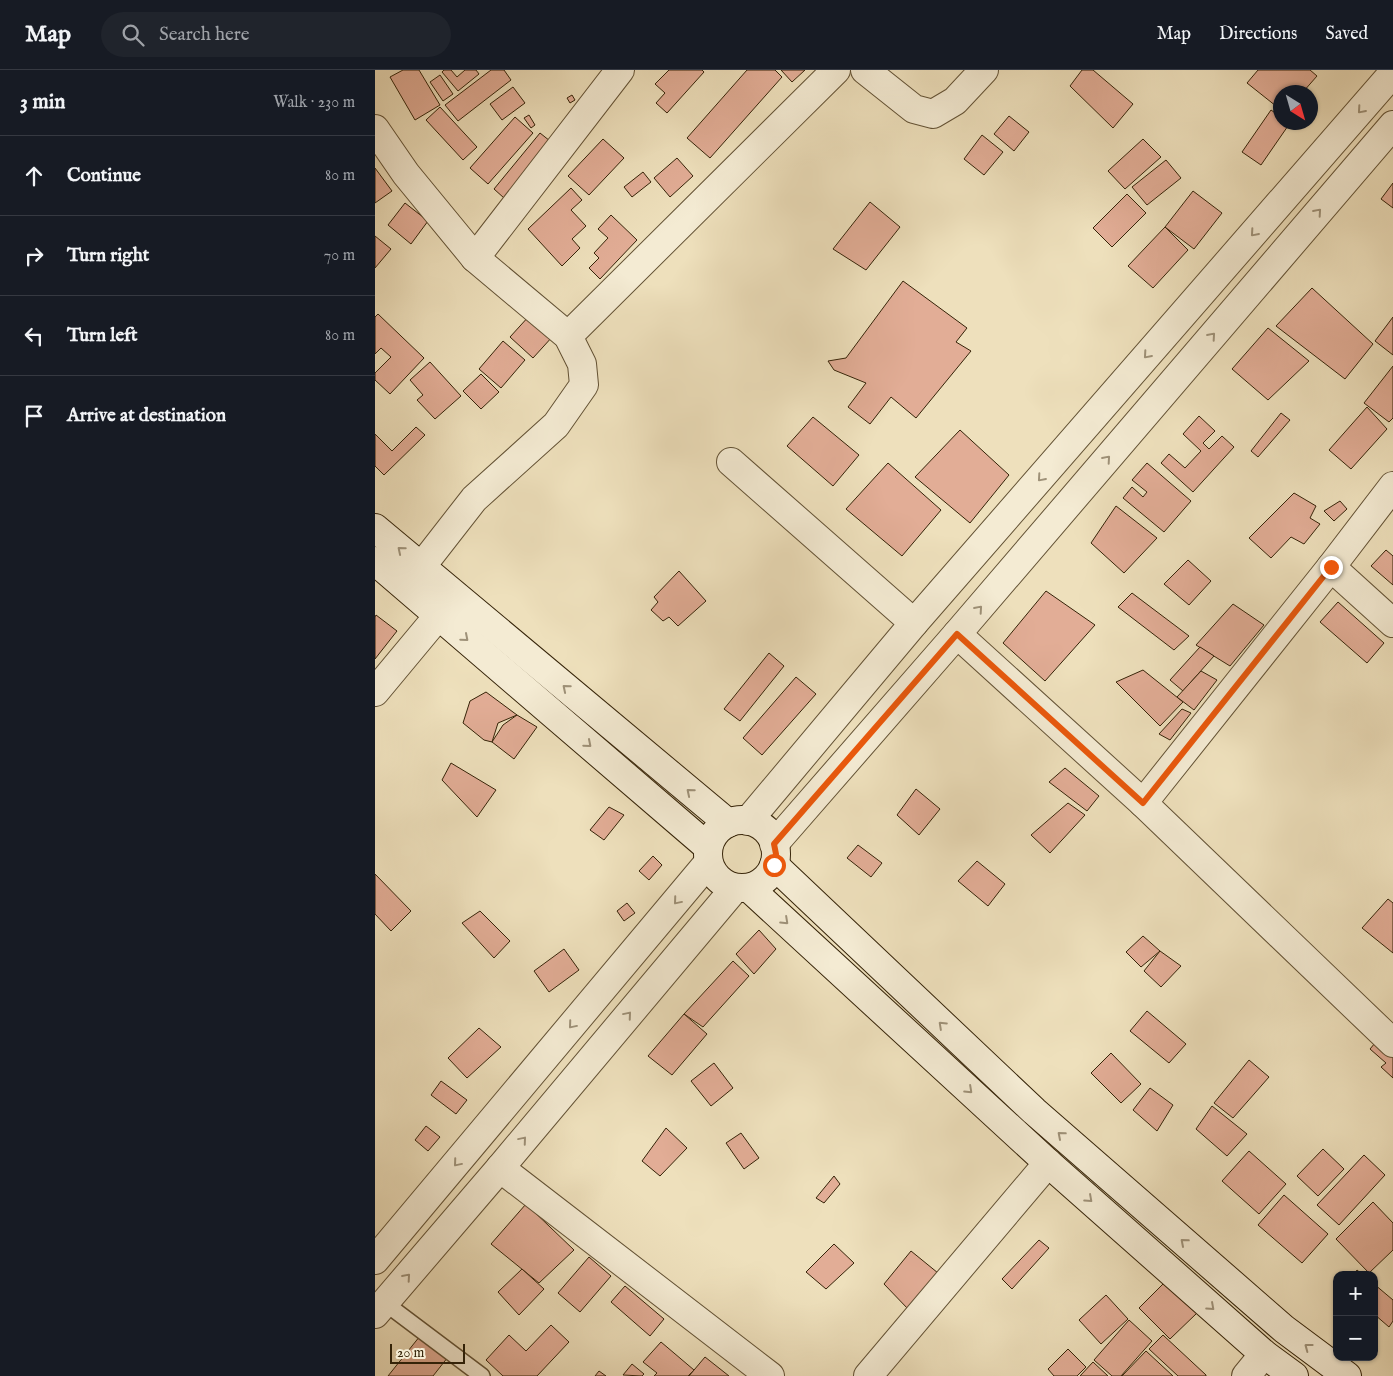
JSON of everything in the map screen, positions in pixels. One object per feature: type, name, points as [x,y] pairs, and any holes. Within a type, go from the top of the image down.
[{"type":"street","points":[[475,258],[620,70]]},
{"type":"street","points":[[568,336],[836,70]]},
{"type":"street","points":[[865,70],[914,110],[933,114],[955,101],[984,70]]},
{"type":"street","points":[[375,1260],[708,855],[715,833],[738,822],[915,623],[1393,73]]},
{"type":"street","points":[[380,1308],[742,888],[759,883],[769,875],[774,854],[957,634],[1393,125]]},
{"type":"street","points":[[375,129],[406,174],[475,258],[568,336],[582,364],[584,385],[556,425],[473,500],[421,567]]},
{"type":"street","points":[[731,462],[915,623]]},
{"type":"street","points":[[1143,803],[1393,486]]},
{"type":"street","points":[[375,528],[738,822],[759,825],[769,833],[774,854],[1034,1111],[1284,1329],[1347,1376]]},
{"type":"street","points":[[375,561],[439,615],[708,855],[714,875],[723,883],[742,888],[1264,1354],[1294,1376]]},
{"type":"street","points":[[1331,567],[1393,623]]},
{"type":"street","points":[[375,692],[439,615]]},
{"type":"street","points":[[957,634],[1143,803],[1393,1043]]},
{"type":"street","points":[[868,1376],[1048,1163]]},
{"type":"street","points":[[500,1168],[770,1376]]},
{"type":"street","points":[[1246,1376],[1264,1354]]},
{"type":"lane","points":[[380,1308],[482,1376]]},
{"type":"building","points":[[403,70],[419,70],[440,105],[415,120],[390,77]]},
{"type":"building","points":[[444,70],[451,70],[457,77],[465,70],[476,70],[479,74],[458,91],[442,72]]},
{"type":"building","points":[[491,70],[504,70],[511,80],[458,121],[445,105]]},
{"type":"building","points":[[669,70],[702,70],[704,72],[667,113],[656,103],[665,93],[655,84]]},
{"type":"building","points":[[747,70],[775,70],[782,77],[710,158],[687,138]]},
{"type":"building","points":[[781,70],[805,70],[792,82]]},
{"type":"building","points":[[1082,70],[1093,70],[1133,104],[1113,128],[1070,86]]},
{"type":"building","points":[[1258,70],[1310,70],[1317,76],[1309,85],[1273,85],[1273,104],[1247,83]]},
{"type":"building","points":[[440,75],[453,94],[443,101],[430,82]]},
{"type":"building","points":[[513,87],[525,103],[502,120],[490,104]]},
{"type":"building","points":[[572,95],[575,100],[570,103],[567,98]]},
{"type":"building","points":[[440,107],[477,147],[463,160],[426,120]]},
{"type":"building","points":[[1271,110],[1273,111],[1273,130],[1285,130],[1261,165],[1242,152]]},
{"type":"building","points":[[529,115],[535,125],[531,128],[524,118]]},
{"type":"building","points":[[1009,116],[1029,132],[1014,151],[994,134]]},
{"type":"building","points":[[515,117],[533,133],[488,184],[470,168]]},
{"type":"building","points":[[540,133],[550,141],[504,198],[494,189]]},
{"type":"building","points":[[982,135],[1003,152],[984,175],[964,159]]},
{"type":"building","points":[[603,139],[624,158],[589,195],[568,176]]},
{"type":"building","points":[[1143,139],[1161,157],[1125,189],[1108,171]]},
{"type":"building","points":[[677,158],[693,176],[670,197],[654,178]]},
{"type":"building","points":[[1166,160],[1181,178],[1147,205],[1132,187]]},
{"type":"building","points":[[375,168],[392,191],[375,203]]},
{"type":"building","points":[[643,172],[651,182],[632,197],[624,187]]},
{"type":"building","points":[[1393,183],[1393,208],[1381,199]]},
{"type":"building","points":[[571,188],[582,200],[571,210],[586,226],[572,239],[580,248],[562,266],[528,229]]},
{"type":"building","points":[[1193,191],[1222,213],[1194,249],[1165,227]]},
{"type":"building","points":[[1127,194],[1146,213],[1112,247],[1093,228]]},
{"type":"building","points":[[870,202],[900,227],[866,270],[833,249]]},
{"type":"building","points":[[405,203],[428,221],[411,244],[388,225]]},
{"type":"building","points":[[611,215],[637,240],[600,279],[589,268],[599,258],[594,253],[608,238],[598,229]]},
{"type":"building","points":[[1165,227],[1188,250],[1153,288],[1128,266]]},
{"type":"building","points":[[375,236],[391,249],[375,268]]},
{"type":"building","points":[[903,281],[967,328],[956,342],[971,351],[916,418],[891,397],[870,424],[848,407],[866,383],[834,370],[828,361],[846,358]]},
{"type":"building","points":[[1312,288],[1373,344],[1345,379],[1276,326]]},
{"type":"building","points":[[378,314],[424,358],[390,394],[375,380],[375,373],[391,357],[381,348],[375,354],[375,317]]},
{"type":"building","points":[[530,315],[553,336],[533,358],[510,337]]},
{"type":"building","points":[[1393,317],[1393,355],[1375,341]]},
{"type":"building","points":[[1268,328],[1309,361],[1268,400],[1232,369]]},
{"type":"building","points":[[503,341],[525,360],[501,388],[479,369]]},
{"type":"building","points":[[430,362],[461,396],[435,419],[417,400],[423,395],[410,380]]},
{"type":"building","points":[[1393,366],[1393,418],[1389,422],[1364,403]]},
{"type":"building","points":[[481,374],[499,392],[481,409],[463,391]]},
{"type":"building","points":[[1367,407],[1387,429],[1351,469],[1329,450]]},
{"type":"building","points":[[1281,413],[1290,420],[1258,457],[1251,451]]},
{"type":"building","points":[[1199,416],[1215,431],[1203,443],[1209,449],[1222,436],[1234,447],[1193,492],[1161,463],[1169,454],[1185,468],[1201,451],[1183,434]]},
{"type":"building","points":[[813,417],[859,455],[833,486],[787,446]]},
{"type":"building","points":[[416,427],[425,435],[384,475],[375,466],[375,434],[392,451]]},
{"type":"building","points":[[960,430],[1009,475],[970,523],[915,477]]},
{"type":"building","points":[[888,463],[941,510],[902,556],[846,509]]},
{"type":"building","points":[[1147,463],[1191,501],[1164,532],[1123,498],[1132,487],[1143,497],[1147,492],[1132,480]]},
{"type":"building","points":[[1294,493],[1316,506],[1310,518],[1320,524],[1304,544],[1291,537],[1271,558],[1249,538]]},
{"type":"building","points":[[1340,501],[1347,509],[1334,521],[1324,511]]},
{"type":"building","points":[[1116,506],[1157,538],[1124,573],[1091,543]]},
{"type":"building","points":[[1386,550],[1393,556],[1393,585],[1371,566]]},
{"type":"building","points":[[1188,560],[1211,581],[1189,605],[1164,584]]},
{"type":"building","points":[[679,571],[706,601],[678,626],[669,617],[663,621],[651,610],[658,602],[654,597]]},
{"type":"building","points":[[1046,591],[1095,625],[1045,681],[1003,643]]},
{"type":"building","points":[[1132,593],[1189,636],[1174,650],[1118,607]]},
{"type":"building","points":[[1338,602],[1384,643],[1367,663],[1320,622]]},
{"type":"building","points":[[1233,604],[1264,625],[1230,666],[1196,645]]},
{"type":"building","points":[[376,615],[397,631],[375,659],[375,617]]},
{"type":"building","points":[[1200,647],[1214,656],[1183,691],[1170,680]]},
{"type":"building","points":[[769,653],[784,666],[740,721],[724,709]]},
{"type":"building","points":[[1143,670],[1183,702],[1160,726],[1116,682]]},
{"type":"building","points":[[1201,671],[1217,680],[1194,710],[1177,697]]},
{"type":"building","points":[[796,677],[816,694],[762,755],[743,738]]},
{"type":"building","points":[[486,692],[517,715],[498,723],[492,742],[484,740],[463,723],[470,701]]},
{"type":"building","points":[[1182,709],[1191,713],[1170,740],[1159,734]]},
{"type":"building","points":[[517,715],[537,727],[514,759],[492,742],[503,725]]},
{"type":"building","points":[[451,763],[496,790],[477,817],[442,780]]},
{"type":"building","points":[[1065,768],[1099,796],[1087,811],[1049,782]]},
{"type":"building","points":[[916,789],[940,809],[919,835],[897,815]]},
{"type":"building","points":[[1068,803],[1085,815],[1050,853],[1031,835]]},
{"type":"building","points":[[609,807],[624,815],[604,840],[590,830]]},
{"type":"building","points":[[858,845],[882,863],[871,877],[847,858]]},
{"type":"building","points":[[653,856],[662,865],[649,880],[639,871]]},
{"type":"building","points":[[977,861],[1005,884],[988,906],[958,881]]},
{"type":"building","points":[[375,874],[411,911],[391,931],[375,914]]},
{"type":"building","points":[[1388,899],[1393,903],[1393,953],[1362,928]]},
{"type":"building","points":[[627,903],[635,913],[624,921],[617,911]]},
{"type":"building","points":[[480,911],[510,941],[494,958],[462,923]]},
{"type":"building","points":[[759,930],[776,949],[754,974],[736,954]]},
{"type":"building","points":[[1143,936],[1160,951],[1141,967],[1126,952]]},
{"type":"building","points":[[564,949],[579,970],[549,992],[534,971]]},
{"type":"building","points":[[1160,951],[1181,966],[1161,987],[1144,971]]},
{"type":"building","points":[[733,961],[749,976],[703,1027],[684,1014]]},
{"type":"building","points":[[1147,1011],[1186,1044],[1169,1063],[1130,1031]]},
{"type":"building","points":[[684,1014],[707,1034],[672,1075],[648,1056]]},
{"type":"building","points":[[479,1028],[501,1047],[467,1078],[448,1058]]},
{"type":"building","points":[[1380,1037],[1393,1049],[1393,1078],[1381,1067],[1386,1063],[1370,1049]]},
{"type":"building","points":[[1111,1053],[1141,1084],[1121,1103],[1091,1073]]},
{"type":"building","points":[[1249,1060],[1269,1077],[1233,1118],[1214,1103]]},
{"type":"building","points":[[714,1063],[733,1088],[711,1106],[691,1081]]},
{"type":"building","points":[[441,1081],[467,1100],[456,1114],[431,1095]]},
{"type":"building","points":[[1150,1088],[1173,1105],[1157,1131],[1133,1110]]},
{"type":"building","points":[[1212,1106],[1247,1134],[1227,1156],[1196,1129]]},
{"type":"building","points":[[426,1126],[440,1137],[428,1151],[415,1140]]},
{"type":"building","points":[[666,1128],[687,1148],[660,1176],[642,1161]]},
{"type":"building","points":[[741,1133],[759,1158],[744,1169],[726,1143]]},
{"type":"building","points":[[1323,1149],[1344,1169],[1318,1196],[1297,1176]]},
{"type":"building","points":[[1249,1151],[1286,1184],[1259,1214],[1222,1181]]},
{"type":"building","points":[[1364,1155],[1385,1175],[1339,1225],[1317,1205]]},
{"type":"building","points":[[834,1176],[840,1184],[824,1203],[816,1198]]},
{"type":"building","points":[[1284,1195],[1328,1234],[1302,1263],[1258,1225]]},
{"type":"building","points":[[1373,1202],[1393,1223],[1393,1250],[1371,1271],[1367,1271],[1336,1239]]},
{"type":"building","points":[[526,1204],[574,1250],[539,1283],[491,1244]]},
{"type":"building","points":[[1039,1240],[1049,1248],[1012,1289],[1002,1279]]},
{"type":"building","points":[[834,1244],[854,1263],[826,1289],[806,1272]]},
{"type":"building","points":[[911,1251],[938,1273],[909,1310],[884,1284]]},
{"type":"building","points":[[589,1257],[611,1276],[580,1312],[558,1293]]},
{"type":"building","points":[[522,1269],[544,1289],[519,1315],[498,1292]]},
{"type":"building","points":[[1166,1281],[1197,1313],[1170,1339],[1139,1308]]},
{"type":"building","points":[[625,1286],[664,1319],[650,1336],[611,1302]]},
{"type":"building","points":[[1378,1287],[1393,1300],[1393,1321],[1389,1327],[1378,1317]]},
{"type":"building","points":[[1106,1295],[1128,1319],[1101,1344],[1079,1320]]},
{"type":"building","points":[[1129,1320],[1152,1341],[1121,1376],[1112,1376],[1094,1360]]},
{"type":"building","points":[[551,1325],[569,1342],[537,1376],[503,1376],[486,1360],[509,1335],[526,1351]]},
{"type":"building","points":[[1163,1335],[1206,1376],[1178,1376],[1149,1349]]},
{"type":"building","points":[[420,1336],[448,1357],[433,1376],[388,1376]]},
{"type":"building","points":[[661,1342],[694,1370],[688,1376],[654,1376],[657,1373],[643,1362]]},
{"type":"building","points":[[1068,1349],[1086,1367],[1077,1376],[1054,1376],[1048,1369]]},
{"type":"building","points":[[1146,1351],[1173,1376],[1122,1376]]},
{"type":"building","points":[[705,1357],[729,1376],[689,1376]]},
{"type":"building","points":[[1093,1362],[1108,1376],[1080,1376]]},
{"type":"building","points":[[632,1364],[644,1374],[642,1376],[623,1375]]},
{"type":"building","points":[[599,1371],[606,1376],[595,1376]]},
{"type":"route","points":[[774,865],[776,854],[774,844],[957,634],[1143,803],[1331,567]]}]
